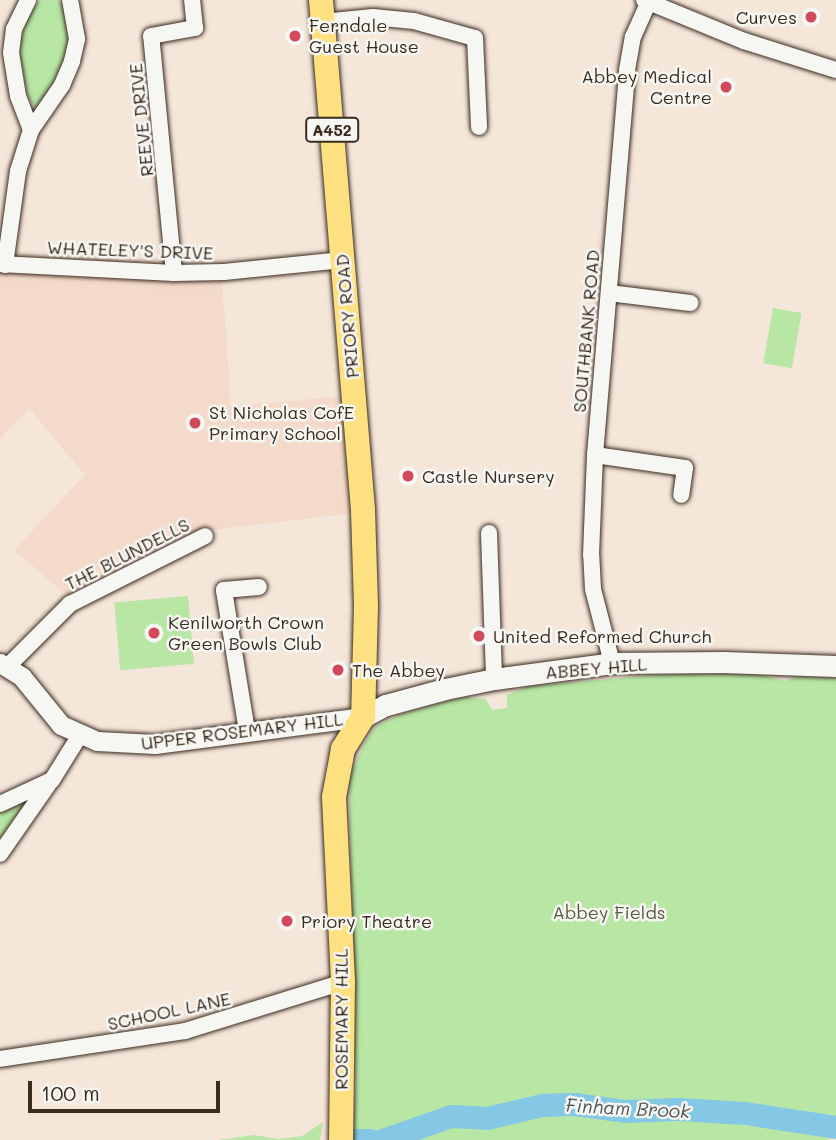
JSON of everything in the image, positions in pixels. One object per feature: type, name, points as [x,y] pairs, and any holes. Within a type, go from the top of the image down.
[{"type":"main road","name":"PRIORY ROAD","points":[[322,11],[364,529],[363,717]]},
{"type":"main road","name":"ABBEY HILL","points":[[363,717],[386,705],[494,679],[612,663],[723,662],[836,666]]},
{"type":"main road","name":"ROSEMARY HILL","points":[[341,1129],[343,982],[334,797],[344,749],[363,717]]},
{"type":"street","points":[[28,0],[14,29],[11,53],[18,96],[31,130]]},
{"type":"street","points":[[3,265],[18,171],[31,130],[62,85],[72,61],[77,39],[70,0]]},
{"type":"street","name":"REEVE DRIVE","points":[[174,273],[151,36],[195,28],[192,0]]},
{"type":"street","points":[[646,1],[792,58],[836,70]]},
{"type":"street","name":"SOUTHBANK ROAD","points":[[612,663],[592,578],[595,455],[627,70],[633,37],[646,1]]},
{"type":"street","points":[[322,11],[414,22],[475,38],[479,127]]},
{"type":"street","name":"WHATELEY'S DRIVE","points":[[3,265],[174,273],[224,272],[342,260]]},
{"type":"street","points":[[609,293],[690,303]]},
{"type":"street","points":[[595,455],[685,467],[681,495]]},
{"type":"street","points":[[489,533],[494,679]]},
{"type":"street","name":"THE BLUNDELLS","points":[[4,664],[70,604],[205,536]]},
{"type":"street","points":[[247,731],[225,590],[259,587]]},
{"type":"street","points":[[0,854],[80,735],[56,719],[22,677],[4,664]]},
{"type":"street","name":"UPPER ROSEMARY HILL","points":[[80,735],[119,744],[155,744],[363,717]]},
{"type":"street","points":[[0,804],[52,780]]},
{"type":"street","name":"SCHOOL LANE","points":[[0,1059],[185,1031],[343,982]]},
{"type":"shaded area","name":"St Nicholas CofE Primary School","points":[[0,272],[222,280],[231,406],[347,396],[355,513],[204,531],[68,596],[14,550],[85,475],[29,408],[0,439]]},
{"type":"green space","points":[[40,0],[58,0],[68,12],[71,47],[58,80],[36,109],[29,98],[19,45],[29,13]]},
{"type":"green space","points":[[773,308],[802,313],[792,368],[763,363]]},
{"type":"green space","name":"Kenilworth Crown Green Bowls Club","points":[[188,596],[194,664],[120,670],[114,602]]},
{"type":"green space","name":"Abbey Fields","points":[[667,674],[758,674],[785,681],[799,676],[836,678],[836,1137],[826,1140],[353,1140],[356,1080],[349,777],[375,727],[399,715],[462,697],[486,699],[492,710],[507,708],[507,695],[529,686]]},
{"type":"green space","points":[[37,793],[0,848],[0,809]]},
{"type":"green space","points":[[323,1122],[320,1140],[218,1140],[254,1135],[279,1139],[302,1136]]},
{"type":"waterway","name":"Finham Brook","points":[[382,1140],[451,1116],[487,1118],[542,1105],[574,1104],[625,1111],[678,1109],[745,1113],[836,1127]]},
{"type":"waterway","name":"Finham Brook","points":[[345,1140],[369,1140]]},
{"type":"place","name":"Curves","points":[[811,17]]},
{"type":"place","name":"Ferndale Guest House","points":[[295,36]]},
{"type":"place","name":"Abbey Medical Centre","points":[[726,87]]},
{"type":"place","name":"St Nicholas CofE Primary School","points":[[195,423]]},
{"type":"place","name":"Castle Nursery","points":[[408,476]]},
{"type":"place","name":"Kenilworth Crown Green Bowls Club","points":[[154,633]]},
{"type":"place","name":"United Reformed Church","points":[[479,636]]},
{"type":"place","name":"The Abbey","points":[[338,670]]},
{"type":"place","name":"Priory Theatre","points":[[287,921]]}]
